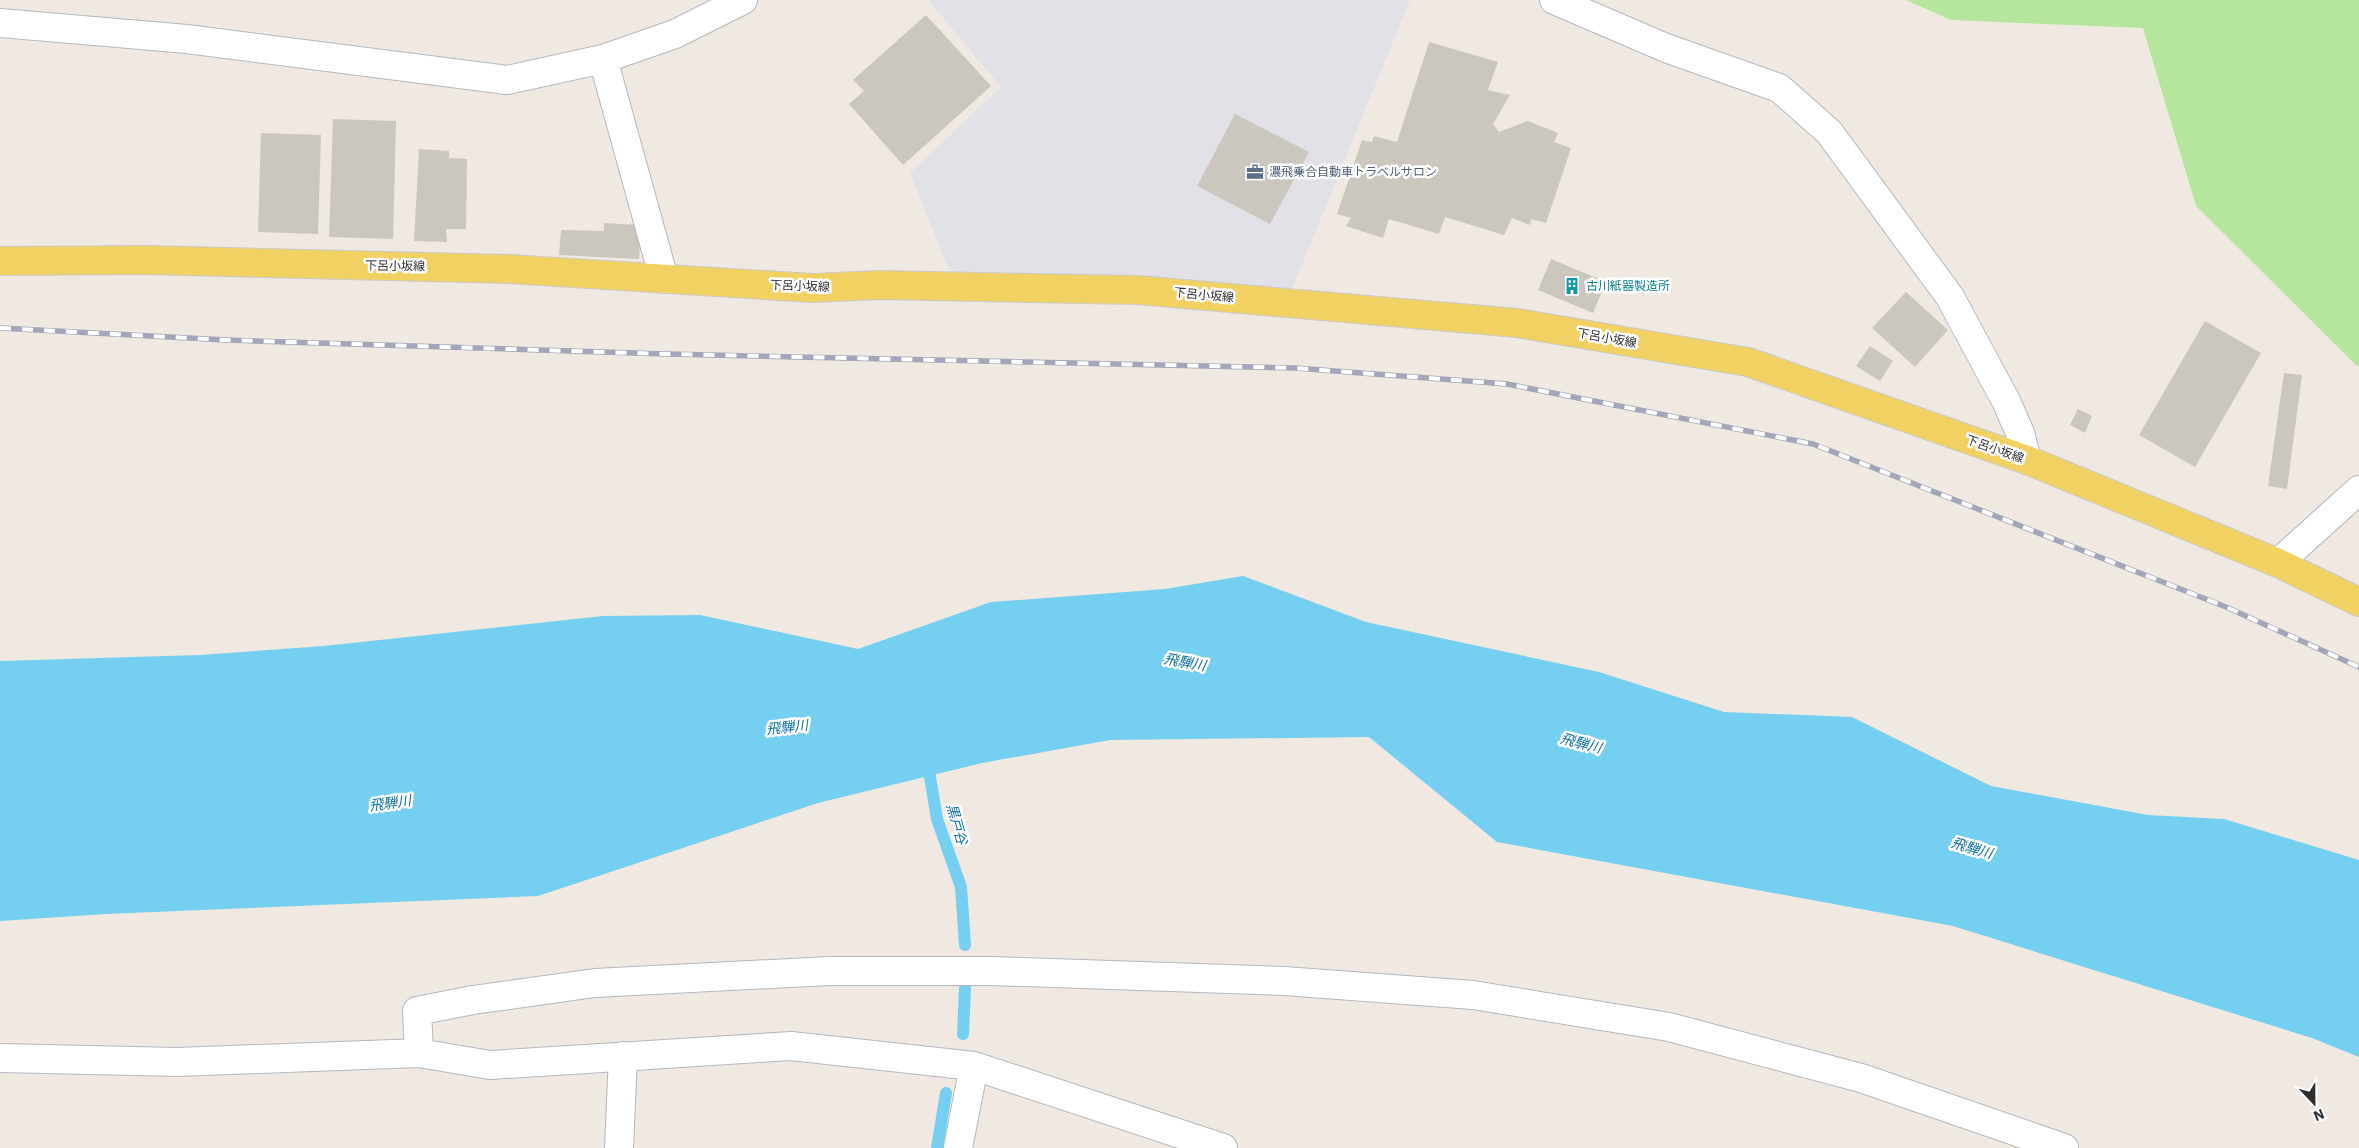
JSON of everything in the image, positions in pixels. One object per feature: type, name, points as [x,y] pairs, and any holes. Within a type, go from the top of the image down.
[{"type":"main road","name":"下呂小坂線","points":[[0,261],[146,260],[509,269],[812,288],[879,285],[1138,290],[1517,323],[1748,362],[2027,460],[2278,563],[2359,602]]},
{"type":"street","points":[[0,23],[187,39],[507,80],[603,59],[675,34],[743,0]]},
{"type":"street","points":[[1554,0],[1666,48],[1779,88],[1829,132],[1950,297],[2006,401],[2020,433],[2027,460]]},
{"type":"street","points":[[603,59],[664,279]]},
{"type":"street","points":[[2278,563],[2359,490]]},
{"type":"street","points":[[418,1053],[417,1011],[473,1000],[595,983],[830,970],[992,971],[1284,981],[1473,995],[1669,1027],[1861,1078],[2064,1148]]},
{"type":"street","points":[[0,1058],[176,1062],[418,1053],[490,1064],[791,1046],[974,1066],[1223,1148]]},
{"type":"street","points":[[620,1148],[623,1056]]},
{"type":"street","points":[[958,1148],[974,1066]]},
{"type":"shaded area","points":[[928,0],[1410,0],[1292,289],[956,278],[948,267],[910,173],[1001,87]]},
{"type":"green space","points":[[1906,0],[2359,0],[2359,366],[2196,206],[2143,28],[1951,20]]},
{"type":"water","name":"飛騨川","points":[[1243,576],[1366,622],[1599,672],[1724,712],[1852,717],[1991,786],[2148,815],[2224,819],[2359,860],[2359,1057],[2312,1038],[1953,926],[1497,842],[1369,737],[1110,740],[982,763],[818,803],[538,896],[106,914],[0,921],[0,661],[200,655],[324,646],[603,616],[700,615],[858,649],[991,602],[1165,589]]},
{"type":"building","points":[[926,15],[991,86],[903,165],[849,104],[864,91],[853,80]]},
{"type":"building","points":[[1429,42],[1498,62],[1488,90],[1510,95],[1493,124],[1499,132],[1528,121],[1558,133],[1554,142],[1571,148],[1546,223],[1531,219],[1530,225],[1512,218],[1504,235],[1445,217],[1439,234],[1389,219],[1383,238],[1346,226],[1351,218],[1337,214],[1362,140],[1372,142],[1374,136],[1397,142]]},
{"type":"building","points":[[1235,114],[1309,152],[1270,224],[1197,186]]},
{"type":"building","points":[[333,119],[396,121],[393,239],[329,237]]},
{"type":"building","points":[[261,133],[321,135],[318,234],[258,232]]},
{"type":"building","points":[[419,149],[449,151],[449,158],[467,159],[466,229],[446,229],[447,242],[414,241]]},
{"type":"building","points":[[604,223],[641,225],[639,259],[559,255],[561,230],[604,231]]},
{"type":"building","name":"古川紙器製造所","points":[[1551,259],[1606,282],[1593,313],[1538,290]]},
{"type":"building","points":[[1906,292],[1948,330],[1915,367],[1872,328]]},
{"type":"building","points":[[2205,321],[2261,353],[2195,467],[2139,435]]},
{"type":"building","points":[[1870,346],[1893,361],[1880,381],[1856,366]]},
{"type":"building","points":[[2284,373],[2302,375],[2287,489],[2268,486]]},
{"type":"building","points":[[2078,409],[2092,416],[2085,433],[2070,425]]},
{"type":"waterway","name":"黒戸谷","points":[[927,759],[937,819],[961,887],[965,945]]},
{"type":"waterway","name":"黒戸谷","points":[[963,1034],[965,988]]},
{"type":"waterway","name":"黒戸谷","points":[[937,1148],[946,1093]]},
{"type":"railway","points":[[0,328],[226,340],[666,354],[1295,368],[1507,384],[1813,444],[2226,607],[2359,667]]},
{"type":"place","name":"濃飛乗合自動車トラベルサロン","points":[[1255,172]]},
{"type":"place","name":"古川紙器製造所","points":[[1572,286]]}]
